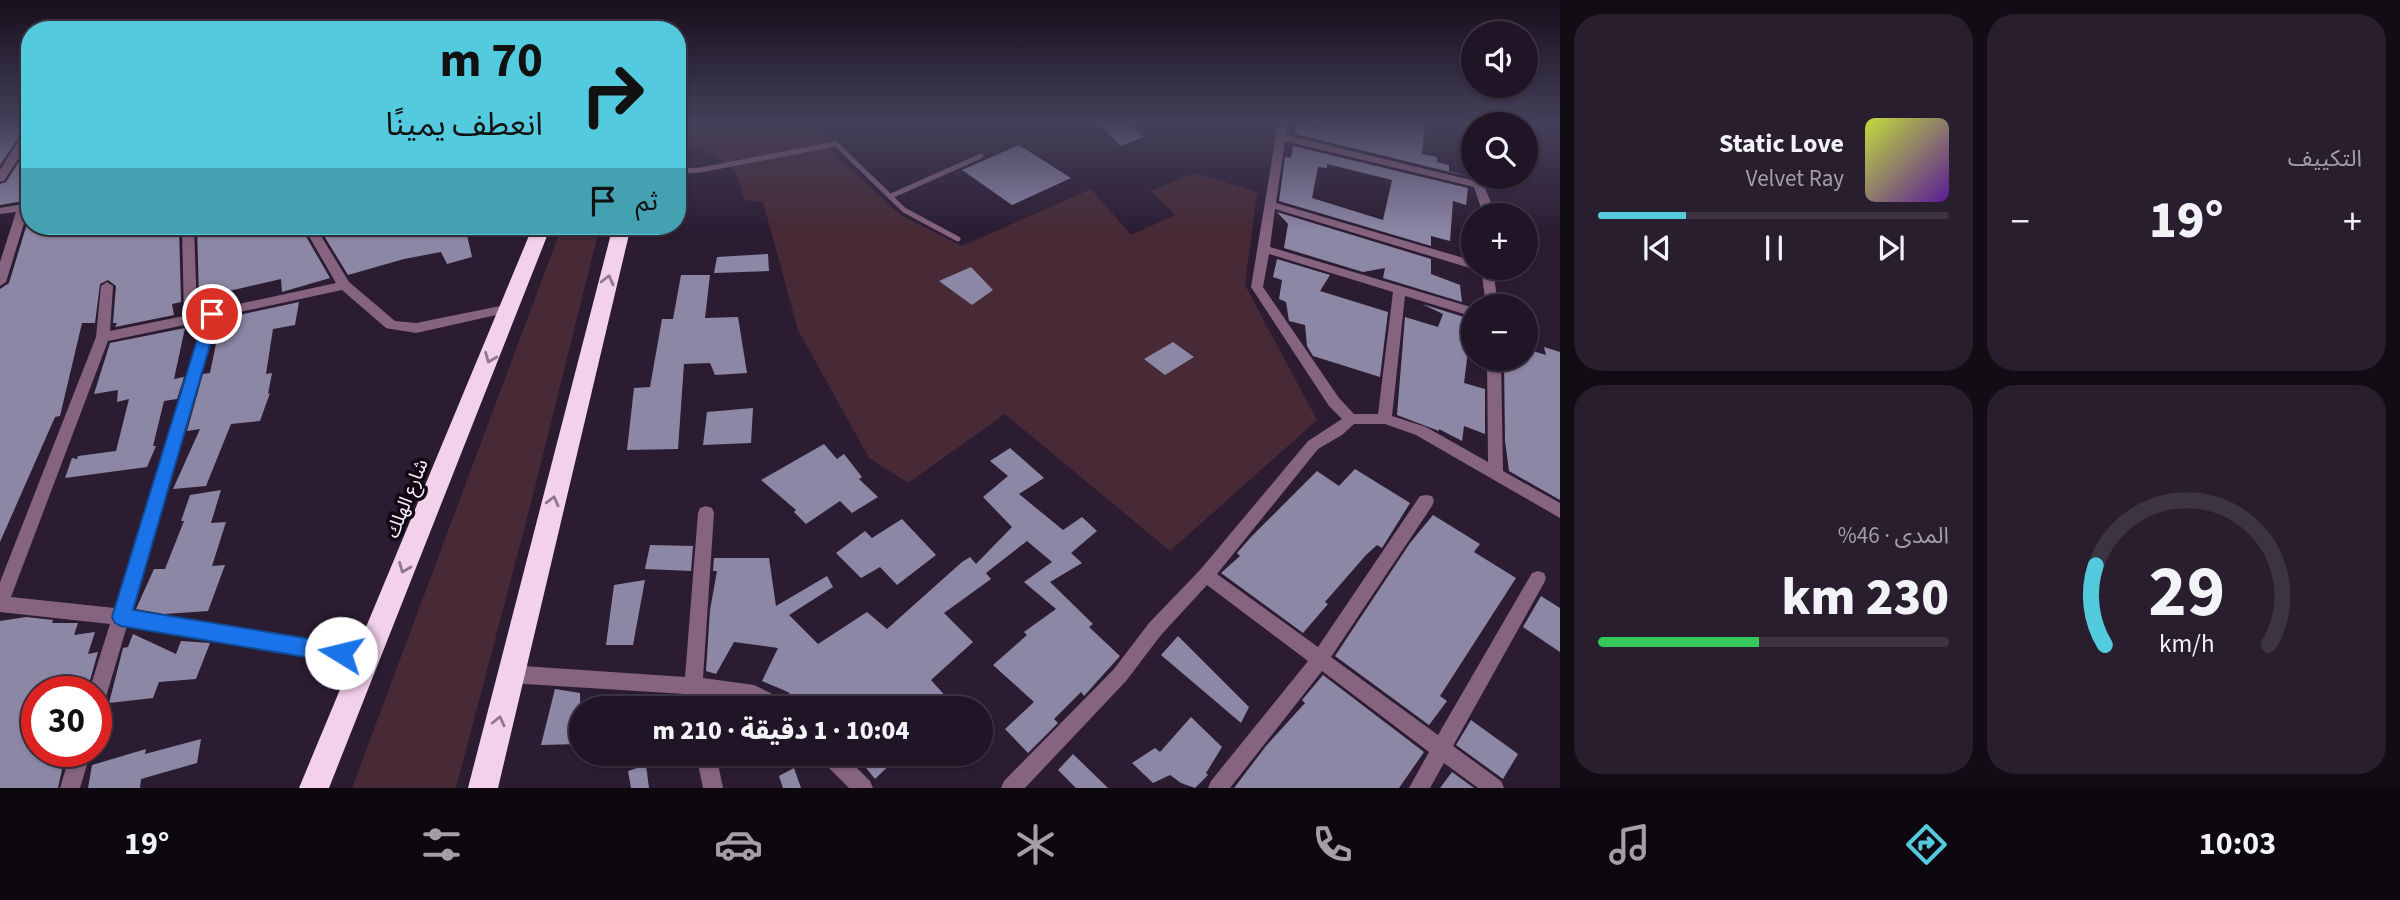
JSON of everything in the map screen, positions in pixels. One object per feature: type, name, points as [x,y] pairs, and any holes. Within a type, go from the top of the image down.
[{"type":"highway","name":"شارع الهلك","points":[[314,788],[538,235]]},
{"type":"highway","points":[[483,788],[509,674],[620,235]]},
{"type":"street","points":[[0,179],[12,160]]},
{"type":"street","points":[[1276,160],[1265,249],[1257,287],[1334,402],[1351,419]]},
{"type":"street","points":[[1388,160],[1479,185],[1485,203]]},
{"type":"street","points":[[1269,204],[1461,261]]},
{"type":"street","points":[[0,211],[21,207]]},
{"type":"street","points":[[0,282],[21,229]]},
{"type":"street","points":[[188,235],[191,319]]},
{"type":"street","points":[[314,235],[344,285],[391,325],[416,328],[510,308]]},
{"type":"street","points":[[1265,249],[1461,309]]},
{"type":"street","points":[[103,337],[344,285]]},
{"type":"street","points":[[107,286],[103,337],[0,603],[121,617],[368,658]]},
{"type":"street","points":[[1385,419],[1399,290]]},
{"type":"street","points":[[103,676],[212,314]]},
{"type":"street","points":[[1494,371],[1496,475]]},
{"type":"street","points":[[1011,788],[1120,675],[1155,629],[1206,575],[1313,445],[1351,419],[1385,419],[1421,431],[1560,511]]},
{"type":"street","points":[[1218,788],[1320,659],[1426,501]]},
{"type":"street","points":[[695,696],[693,686],[706,513]]},
{"type":"street","points":[[1206,575],[1494,788]]},
{"type":"street","points":[[1419,788],[1538,578]]},
{"type":"street","points":[[509,674],[693,686],[758,696]]},
{"type":"street","points":[[708,766],[713,788]]},
{"type":"street","points":[[841,766],[863,788]]},
{"type":"street","points":[[70,788],[76,767]]},
{"type":"lane","points":[[686,171],[753,160]]},
{"type":"lane","points":[[853,160],[904,210],[958,239]]},
{"type":"lane","points":[[891,196],[973,160]]},
{"type":"shaded area","points":[[721,160],[840,160],[899,214],[962,246],[1091,189],[1131,235],[1175,215],[1151,191],[1194,173],[1257,192],[1245,285],[1317,420],[1170,551],[1005,414],[908,483],[869,458],[798,330],[763,202],[745,200],[736,173]]},
{"type":"shaded area","points":[[559,235],[598,235],[456,788],[352,788]]},
{"type":"building","points":[[21,160],[21,201],[0,205],[0,184],[6,182]]},
{"type":"building","points":[[985,160],[1042,160],[1071,178],[1012,205],[962,170]]},
{"type":"building","points":[[1285,160],[1350,160],[1468,189],[1466,203],[1453,201],[1450,241],[1431,236],[1431,246],[1279,201]],"holes":[[[1327,164],[1392,180],[1383,220],[1312,198],[1318,167],[1327,168]]]},
{"type":"building","points":[[1400,160],[1437,160],[1449,165],[1449,171],[1461,175]]},
{"type":"building","points":[[1277,212],[1431,259],[1431,274],[1460,285],[1461,302],[1383,278],[1385,268],[1363,272],[1284,248],[1288,224]]},
{"type":"building","points":[[24,235],[179,235],[181,302],[172,304],[174,315],[115,327],[116,286],[108,280],[100,284],[95,323],[82,323],[60,416],[55,417],[0,542],[0,289],[9,283]]},
{"type":"building","points":[[197,235],[305,235],[330,278],[282,292],[281,279],[199,298]]},
{"type":"building","points":[[324,235],[467,235],[472,257],[447,264],[441,252],[348,275]]},
{"type":"building","points":[[768,254],[769,271],[714,273],[717,257]]},
{"type":"building","points":[[1277,259],[1330,275],[1320,291],[1388,312],[1380,377],[1313,356],[1307,346],[1305,325],[1289,321],[1286,302],[1279,299],[1282,280],[1273,277]]},
{"type":"building","points":[[971,267],[993,290],[972,305],[939,281]]},
{"type":"building","points":[[681,275],[710,275],[705,318],[738,317],[747,373],[715,375],[710,363],[684,364],[678,449],[627,450],[634,388],[650,387],[662,319],[673,319]]},
{"type":"building","points":[[299,302],[295,325],[273,329],[266,374],[272,373],[268,394],[270,393],[260,421],[231,424],[206,486],[173,489],[200,429],[187,431],[203,374],[210,373],[221,319]]},
{"type":"building","points":[[1422,304],[1461,316],[1461,371],[1466,371],[1464,383],[1485,389],[1485,434],[1464,426],[1462,441],[1439,429],[1397,415],[1405,317],[1438,327],[1443,314]]},
{"type":"building","points":[[185,328],[174,379],[184,377],[177,399],[164,401],[153,446],[156,446],[147,467],[65,478],[72,458],[116,451],[129,399],[117,402],[118,390],[94,394],[110,343]]},
{"type":"building","points":[[1173,342],[1194,357],[1165,375],[1144,359]]},
{"type":"building","points":[[1544,347],[1560,352],[1560,500],[1509,471],[1505,441],[1504,371],[1538,371],[1538,353],[1546,355]]},
{"type":"building","points":[[753,408],[751,443],[703,445],[707,412]]},
{"type":"building","points":[[824,444],[837,459],[844,454],[862,477],[859,479],[878,497],[852,513],[840,501],[806,524],[794,512],[796,510],[761,480]]},
{"type":"building","points":[[1010,448],[1044,478],[1019,494],[1063,530],[1082,517],[1097,531],[1071,553],[1082,563],[1050,582],[1093,624],[1089,627],[1120,656],[1084,696],[1081,692],[1054,719],[1058,723],[1028,753],[1005,729],[1034,702],[993,665],[1027,635],[1024,632],[1056,609],[1024,582],[1052,562],[1027,541],[986,573],[991,579],[944,613],[973,642],[931,680],[945,696],[792,696],[762,681],[778,648],[734,642],[716,674],[706,671],[710,610],[717,571],[713,571],[714,558],[769,558],[776,606],[827,576],[833,587],[789,615],[818,644],[867,612],[887,629],[962,562],[970,557],[976,564],[1012,527],[983,497],[1008,476],[990,461]]},
{"type":"building","points":[[1355,469],[1410,503],[1382,548],[1377,545],[1366,555],[1325,602],[1328,604],[1303,633],[1221,573],[1240,556],[1237,553],[1251,537],[1317,471],[1339,486]]},
{"type":"building","points":[[221,490],[211,523],[226,522],[212,566],[225,565],[208,611],[164,614],[136,609],[154,569],[165,569],[184,521],[181,521],[190,495]]},
{"type":"building","points":[[1433,515],[1480,544],[1474,552],[1516,578],[1440,696],[1447,701],[1429,725],[1335,656],[1410,543]]},
{"type":"building","points":[[902,519],[936,555],[897,585],[880,567],[861,578],[836,553],[865,531],[872,538]]},
{"type":"building","points":[[650,545],[693,546],[691,571],[645,569]]},
{"type":"building","points":[[645,580],[633,645],[606,645],[614,585]]},
{"type":"building","points":[[1541,596],[1560,608],[1560,652],[1523,627]]},
{"type":"building","points":[[26,617],[53,620],[52,623],[78,623],[74,635],[95,632],[88,654],[98,652],[91,676],[21,676],[21,767],[63,767],[58,788],[0,788],[0,621]]},
{"type":"building","points":[[133,634],[176,654],[181,641],[210,643],[196,679],[159,682],[153,698],[112,703],[112,691],[123,648],[128,647]]},
{"type":"building","points":[[1178,636],[1249,707],[1241,723],[1161,655]]},
{"type":"building","points":[[1323,675],[1424,752],[1399,788],[1234,788],[1266,746],[1305,703],[1302,700]]},
{"type":"building","points":[[555,689],[580,693],[580,696],[569,696],[569,744],[541,745]]},
{"type":"building","points":[[1191,717],[1222,747],[1206,773],[1208,775],[1195,788],[1170,775],[1153,783],[1132,763],[1155,748],[1160,752]]},
{"type":"building","points":[[1471,720],[1518,754],[1503,779],[1456,745]]},
{"type":"building","points":[[201,739],[197,763],[141,779],[140,788],[88,788],[92,767],[112,767],[112,759],[146,749],[145,754]]},
{"type":"building","points":[[1073,754],[1108,788],[1076,788],[1058,770]]},
{"type":"building","points":[[646,766],[649,788],[631,788],[628,771]]},
{"type":"building","points":[[865,766],[889,766],[875,779]]},
{"type":"building","points":[[794,768],[801,788],[783,788],[779,776]]},
{"type":"building","points":[[1452,772],[1474,788],[1440,788]]},
{"type":"route","points":[[212,314],[121,617],[341,653]]}]
